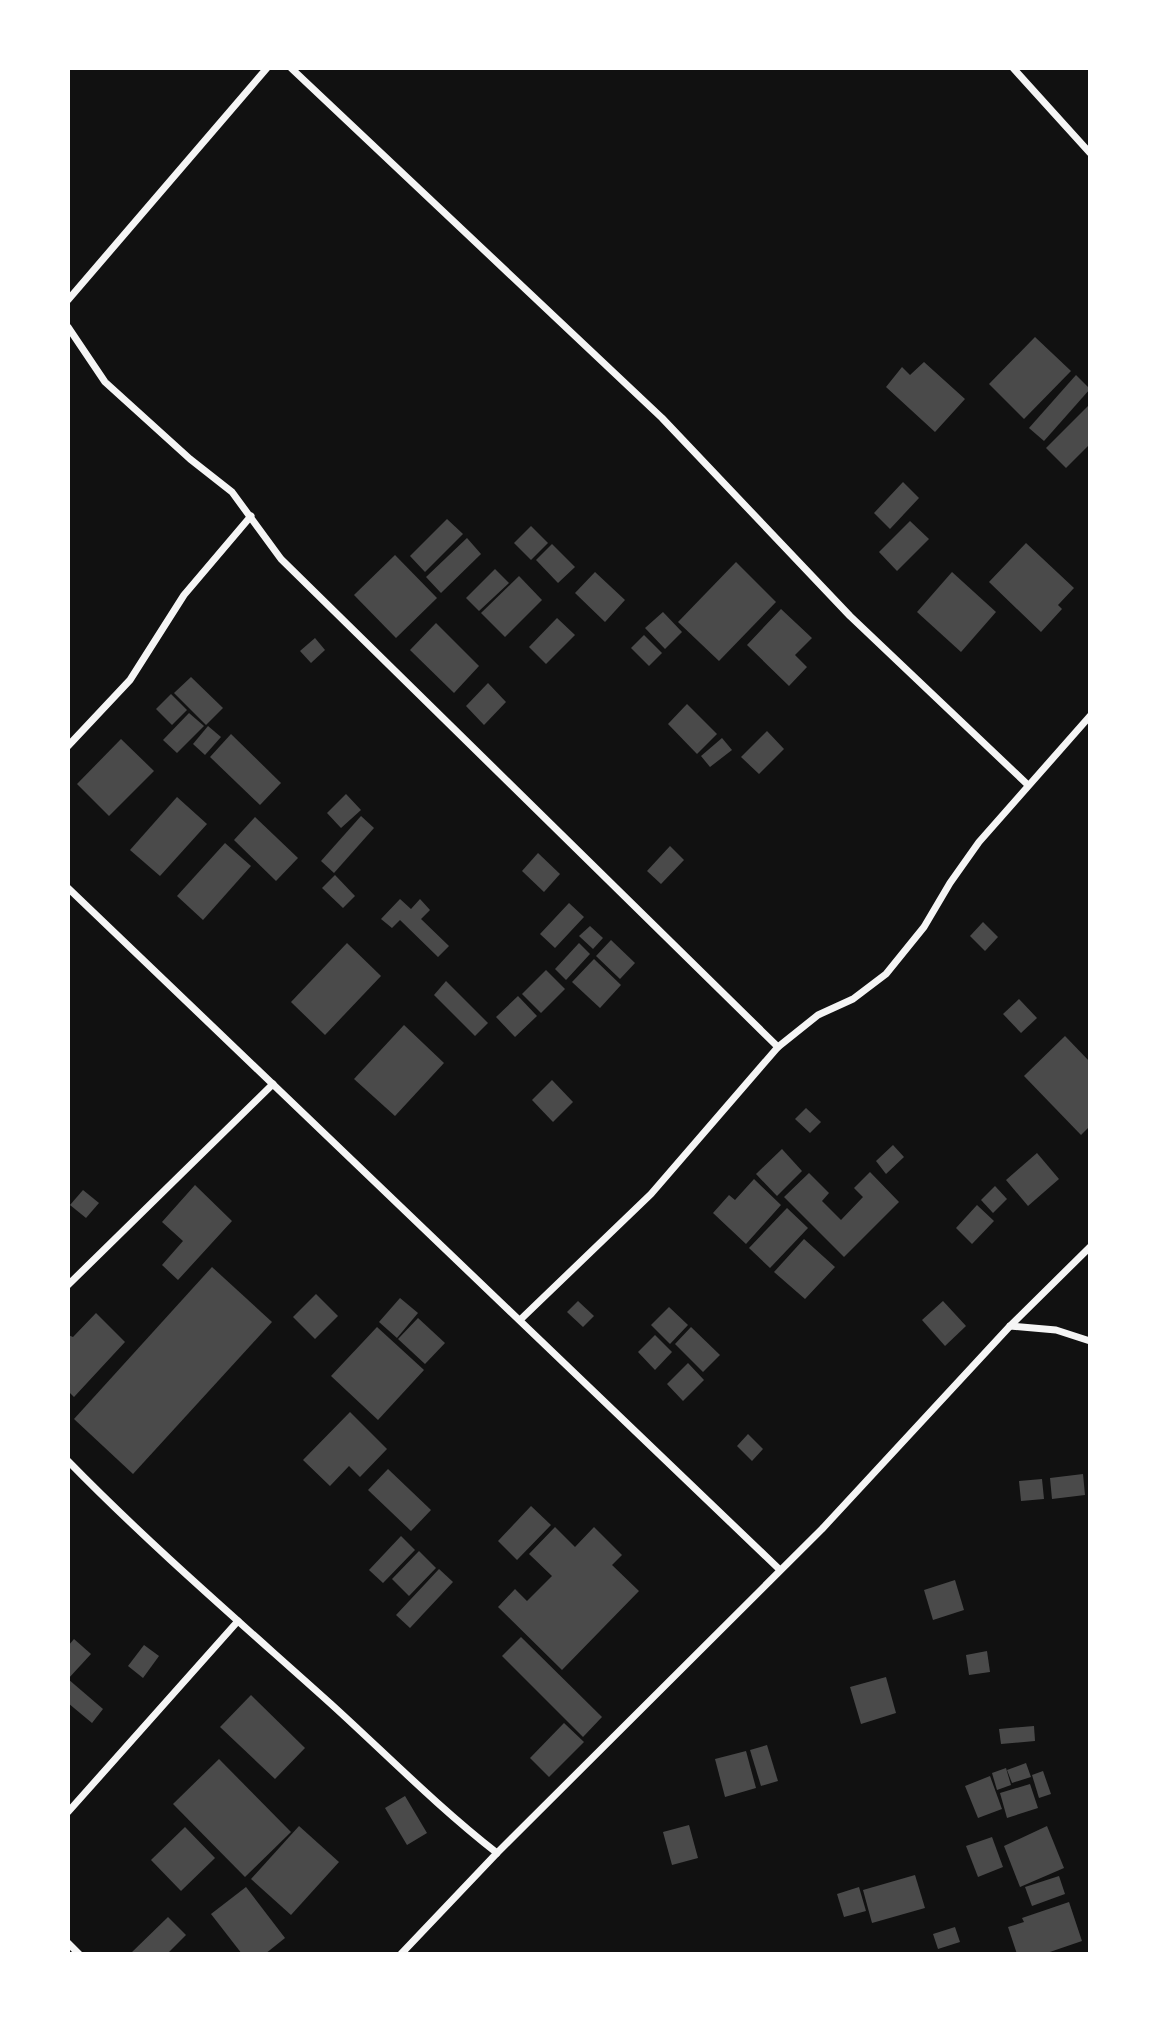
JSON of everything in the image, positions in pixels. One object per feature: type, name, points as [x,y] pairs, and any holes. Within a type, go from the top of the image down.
[{"type":"street","points":[[68,300],[267,68]]},
{"type":"street","points":[[292,68],[662,418],[850,616],[1028,785]]},
{"type":"street","points":[[1013,68],[1086,144],[1090,152]]},
{"type":"street","points":[[68,327],[105,382],[190,459],[232,492],[282,559],[778,1047]]},
{"type":"street","points":[[68,746],[130,680],[184,595],[251,516]]},
{"type":"street","points":[[520,1320],[651,1194],[778,1047],[818,1015],[853,999],[886,974],[924,927],[979,842],[1090,716]]},
{"type":"street","points":[[68,888],[779,1569]]},
{"type":"street","points":[[68,1285],[273,1084]]},
{"type":"street","points":[[401,1954],[497,1853],[822,1529],[1010,1326],[1090,1249]]},
{"type":"street","points":[[1010,1326],[1056,1330],[1090,1341]]},
{"type":"street","points":[[68,1461],[117,1512],[397,1763],[448,1815],[497,1853]]},
{"type":"street","points":[[68,1812],[238,1621]]},
{"type":"street","points":[[68,1943],[79,1954]]},
{"type":"building","points":[[1035,337],[1071,371],[1024,419],[989,384]]},
{"type":"building","points":[[924,362],[965,399],[935,432],[886,387],[902,367],[910,375]]},
{"type":"building","points":[[1076,375],[1090,389],[1044,441],[1029,428]]},
{"type":"building","points":[[1090,404],[1090,444],[1066,468],[1046,448]]},
{"type":"building","points":[[903,482],[919,498],[890,529],[874,513]]},
{"type":"building","points":[[447,519],[463,534],[425,572],[410,556]]},
{"type":"building","points":[[910,521],[929,539],[897,571],[879,552]]},
{"type":"building","points":[[531,526],[548,543],[531,560],[514,543]]},
{"type":"building","points":[[467,538],[481,554],[441,593],[426,577]]},
{"type":"building","points":[[1026,543],[1074,588],[1058,605],[1062,609],[1041,632],[989,582]]},
{"type":"building","points":[[552,544],[575,567],[558,583],[536,560]]},
{"type":"building","points":[[395,555],[437,598],[396,638],[354,595]]},
{"type":"building","points":[[736,562],[776,602],[719,661],[678,622]]},
{"type":"building","points":[[495,569],[509,583],[479,611],[466,598]]},
{"type":"building","points":[[595,572],[625,600],[605,622],[575,593]]},
{"type":"building","points":[[952,572],[996,612],[961,652],[917,612]]},
{"type":"building","points":[[519,576],[542,600],[505,637],[481,613]]},
{"type":"building","points":[[781,609],[812,638],[795,655],[807,667],[789,686],[747,645]]},
{"type":"building","points":[[663,612],[682,632],[665,649],[645,628]]},
{"type":"building","points":[[557,618],[575,635],[546,664],[529,647]]},
{"type":"building","points":[[436,623],[479,666],[454,693],[410,650]]},
{"type":"building","points":[[644,635],[662,653],[649,666],[631,648]]},
{"type":"building","points":[[315,638],[325,650],[311,663],[300,651]]},
{"type":"building","points":[[191,677],[223,708],[206,725],[174,693]]},
{"type":"building","points":[[488,683],[506,702],[484,725],[466,706]]},
{"type":"building","points":[[171,694],[187,710],[172,725],[156,709]]},
{"type":"building","points":[[687,704],[717,734],[697,754],[668,724]]},
{"type":"building","points":[[189,713],[204,726],[177,753],[163,740]]},
{"type":"building","points":[[208,726],[221,737],[205,755],[193,744]]},
{"type":"building","points":[[767,731],[784,749],[759,774],[741,757]]},
{"type":"building","points":[[231,734],[281,783],[260,805],[210,757]]},
{"type":"building","points":[[722,738],[732,750],[710,767],[701,756]]},
{"type":"building","points":[[121,739],[154,771],[109,816],[77,784]]},
{"type":"building","points":[[346,794],[361,810],[341,828],[327,813]]},
{"type":"building","points":[[177,797],[207,824],[160,876],[130,850]]},
{"type":"building","points":[[361,816],[374,828],[334,873],[321,861]]},
{"type":"building","points":[[255,817],[298,858],[276,881],[234,840]]},
{"type":"building","points":[[225,843],[251,866],[203,920],[177,896]]},
{"type":"building","points":[[670,846],[684,860],[661,884],[647,871]]},
{"type":"building","points":[[538,853],[560,874],[544,892],[522,871]]},
{"type":"building","points":[[335,875],[355,896],[343,908],[322,888]]},
{"type":"building","points":[[400,899],[411,909],[420,899],[430,910],[421,919],[449,946],[438,957],[400,920],[392,928],[381,919]]},
{"type":"building","points":[[569,903],[584,917],[555,948],[540,934]]},
{"type":"building","points":[[983,922],[998,937],[985,951],[970,936]]},
{"type":"building","points":[[590,926],[603,938],[593,949],[579,936]]},
{"type":"building","points":[[611,940],[635,963],[620,979],[596,956]]},
{"type":"building","points":[[347,943],[381,976],[325,1035],[291,1002]]},
{"type":"building","points":[[579,943],[590,954],[566,980],[555,969]]},
{"type":"building","points":[[594,959],[621,985],[600,1008],[572,982]]},
{"type":"building","points":[[546,970],[565,989],[541,1013],[522,994]]},
{"type":"building","points":[[446,981],[488,1023],[475,1036],[434,995]]},
{"type":"building","points":[[518,996],[537,1016],[515,1037],[496,1017]]},
{"type":"building","points":[[1019,999],[1037,1018],[1021,1033],[1003,1014]]},
{"type":"building","points":[[404,1025],[444,1063],[395,1116],[354,1079]]},
{"type":"building","points":[[1065,1036],[1090,1062],[1090,1126],[1081,1135],[1024,1076]]},
{"type":"building","points":[[552,1080],[573,1102],[553,1122],[532,1100]]},
{"type":"building","points":[[806,1108],[821,1122],[810,1133],[795,1119]]},
{"type":"building","points":[[893,1145],[904,1157],[886,1174],[876,1161]]},
{"type":"building","points":[[782,1149],[802,1171],[777,1196],[756,1174]]},
{"type":"building","points":[[1037,1153],[1059,1179],[1028,1206],[1006,1180]]},
{"type":"building","points":[[870,1172],[899,1202],[844,1257],[784,1197],[809,1173],[829,1193],[822,1201],[841,1220],[863,1197],[854,1188]]},
{"type":"building","points":[[754,1179],[781,1205],[746,1244],[713,1213],[729,1195],[735,1200]]},
{"type":"building","points":[[195,1185],[232,1221],[178,1280],[162,1265],[183,1241],[162,1222]]},
{"type":"building","points":[[995,1186],[1007,1199],[993,1213],[981,1200]]},
{"type":"building","points":[[83,1190],[99,1203],[86,1218],[70,1205]]},
{"type":"building","points":[[977,1205],[994,1221],[972,1244],[956,1228]]},
{"type":"building","points":[[787,1208],[808,1228],[770,1268],[749,1248]]},
{"type":"building","points":[[804,1239],[835,1267],[805,1299],[774,1272]]},
{"type":"building","points":[[212,1267],[272,1322],[133,1474],[74,1419]]},
{"type":"building","points":[[316,1294],[338,1316],[315,1339],[293,1317]]},
{"type":"building","points":[[400,1298],[418,1313],[397,1338],[379,1322]]},
{"type":"building","points":[[578,1301],[594,1316],[583,1327],[567,1312]]},
{"type":"building","points":[[943,1301],[966,1326],[945,1346],[922,1320]]},
{"type":"building","points":[[669,1307],[688,1325],[670,1344],[651,1325]]},
{"type":"building","points":[[96,1313],[125,1342],[74,1397],[68,1391],[68,1335],[73,1337]]},
{"type":"building","points":[[418,1318],[445,1343],[425,1364],[398,1339]]},
{"type":"building","points":[[377,1327],[424,1370],[378,1420],[331,1376]]},
{"type":"building","points":[[691,1327],[720,1355],[703,1372],[675,1344]]},
{"type":"building","points":[[655,1335],[672,1352],[655,1370],[638,1352]]},
{"type":"building","points":[[688,1363],[704,1380],[683,1401],[667,1384]]},
{"type":"building","points":[[350,1412],[387,1449],[360,1477],[349,1466],[330,1486],[303,1460]]},
{"type":"building","points":[[748,1434],[763,1449],[752,1461],[737,1446]]},
{"type":"building","points":[[388,1469],[431,1510],[411,1531],[368,1490]]},
{"type":"building","points":[[1083,1474],[1085,1495],[1052,1499],[1050,1478]]},
{"type":"building","points":[[1042,1479],[1044,1499],[1021,1501],[1019,1481]]},
{"type":"building","points":[[531,1506],[551,1525],[517,1560],[498,1541]]},
{"type":"building","points":[[555,1527],[575,1547],[594,1527],[622,1555],[612,1565],[639,1591],[562,1670],[498,1607],[515,1589],[527,1601],[552,1576],[529,1554]]},
{"type":"building","points":[[401,1536],[415,1550],[383,1583],[369,1570]]},
{"type":"building","points":[[419,1551],[436,1568],[409,1596],[392,1579]]},
{"type":"building","points":[[439,1569],[453,1582],[410,1628],[396,1615]]},
{"type":"building","points":[[955,1580],[964,1610],[933,1620],[924,1590]]},
{"type":"building","points":[[521,1637],[602,1717],[583,1737],[502,1656]]},
{"type":"building","points":[[74,1639],[91,1654],[68,1679],[68,1646]]},
{"type":"building","points":[[144,1645],[159,1656],[143,1678],[128,1666]]},
{"type":"building","points":[[987,1651],[990,1672],[969,1675],[966,1655]]},
{"type":"building","points":[[886,1677],[896,1713],[861,1724],[850,1687]]},
{"type":"building","points":[[68,1679],[103,1709],[92,1723],[68,1703]]},
{"type":"building","points":[[251,1695],[305,1748],[275,1779],[220,1727]]},
{"type":"building","points":[[564,1723],[584,1742],[549,1777],[530,1758]]},
{"type":"building","points":[[1034,1726],[1035,1741],[1001,1744],[999,1729]]},
{"type":"building","points":[[767,1745],[778,1781],[761,1786],[750,1750]]},
{"type":"building","points":[[746,1751],[756,1788],[725,1797],[715,1759]]},
{"type":"building","points":[[219,1759],[291,1832],[245,1877],[173,1804]]},
{"type":"building","points":[[1026,1763],[1031,1777],[1012,1783],[1007,1770]]},
{"type":"building","points":[[1006,1768],[1011,1785],[997,1790],[992,1773]]},
{"type":"building","points":[[1043,1771],[1051,1794],[1039,1798],[1032,1775]]},
{"type":"building","points":[[990,1776],[1002,1809],[978,1818],[965,1786]]},
{"type":"building","points":[[1030,1784],[1038,1808],[1007,1818],[1000,1793]]},
{"type":"building","points":[[405,1796],[427,1833],[407,1845],[385,1808]]},
{"type":"building","points":[[689,1825],[698,1858],[672,1865],[663,1832]]},
{"type":"building","points":[[299,1826],[339,1862],[291,1915],[251,1879]]},
{"type":"building","points":[[1047,1826],[1064,1868],[1020,1887],[1004,1846]]},
{"type":"building","points":[[185,1827],[215,1858],[181,1891],[151,1860]]},
{"type":"building","points":[[992,1837],[1003,1867],[978,1877],[966,1846]]},
{"type":"building","points":[[915,1875],[925,1908],[872,1923],[863,1890]]},
{"type":"building","points":[[1059,1876],[1065,1894],[1032,1906],[1025,1887]]},
{"type":"building","points":[[246,1887],[285,1938],[265,1954],[242,1954],[211,1914]]},
{"type":"building","points":[[859,1887],[866,1911],[844,1917],[837,1894]]},
{"type":"building","points":[[1069,1902],[1082,1941],[1044,1954],[1017,1954],[1008,1927],[1024,1922],[1022,1918]]},
{"type":"building","points":[[168,1917],[186,1935],[167,1954],[130,1954]]},
{"type":"building","points":[[955,1927],[960,1942],[938,1949],[933,1934]]}]
